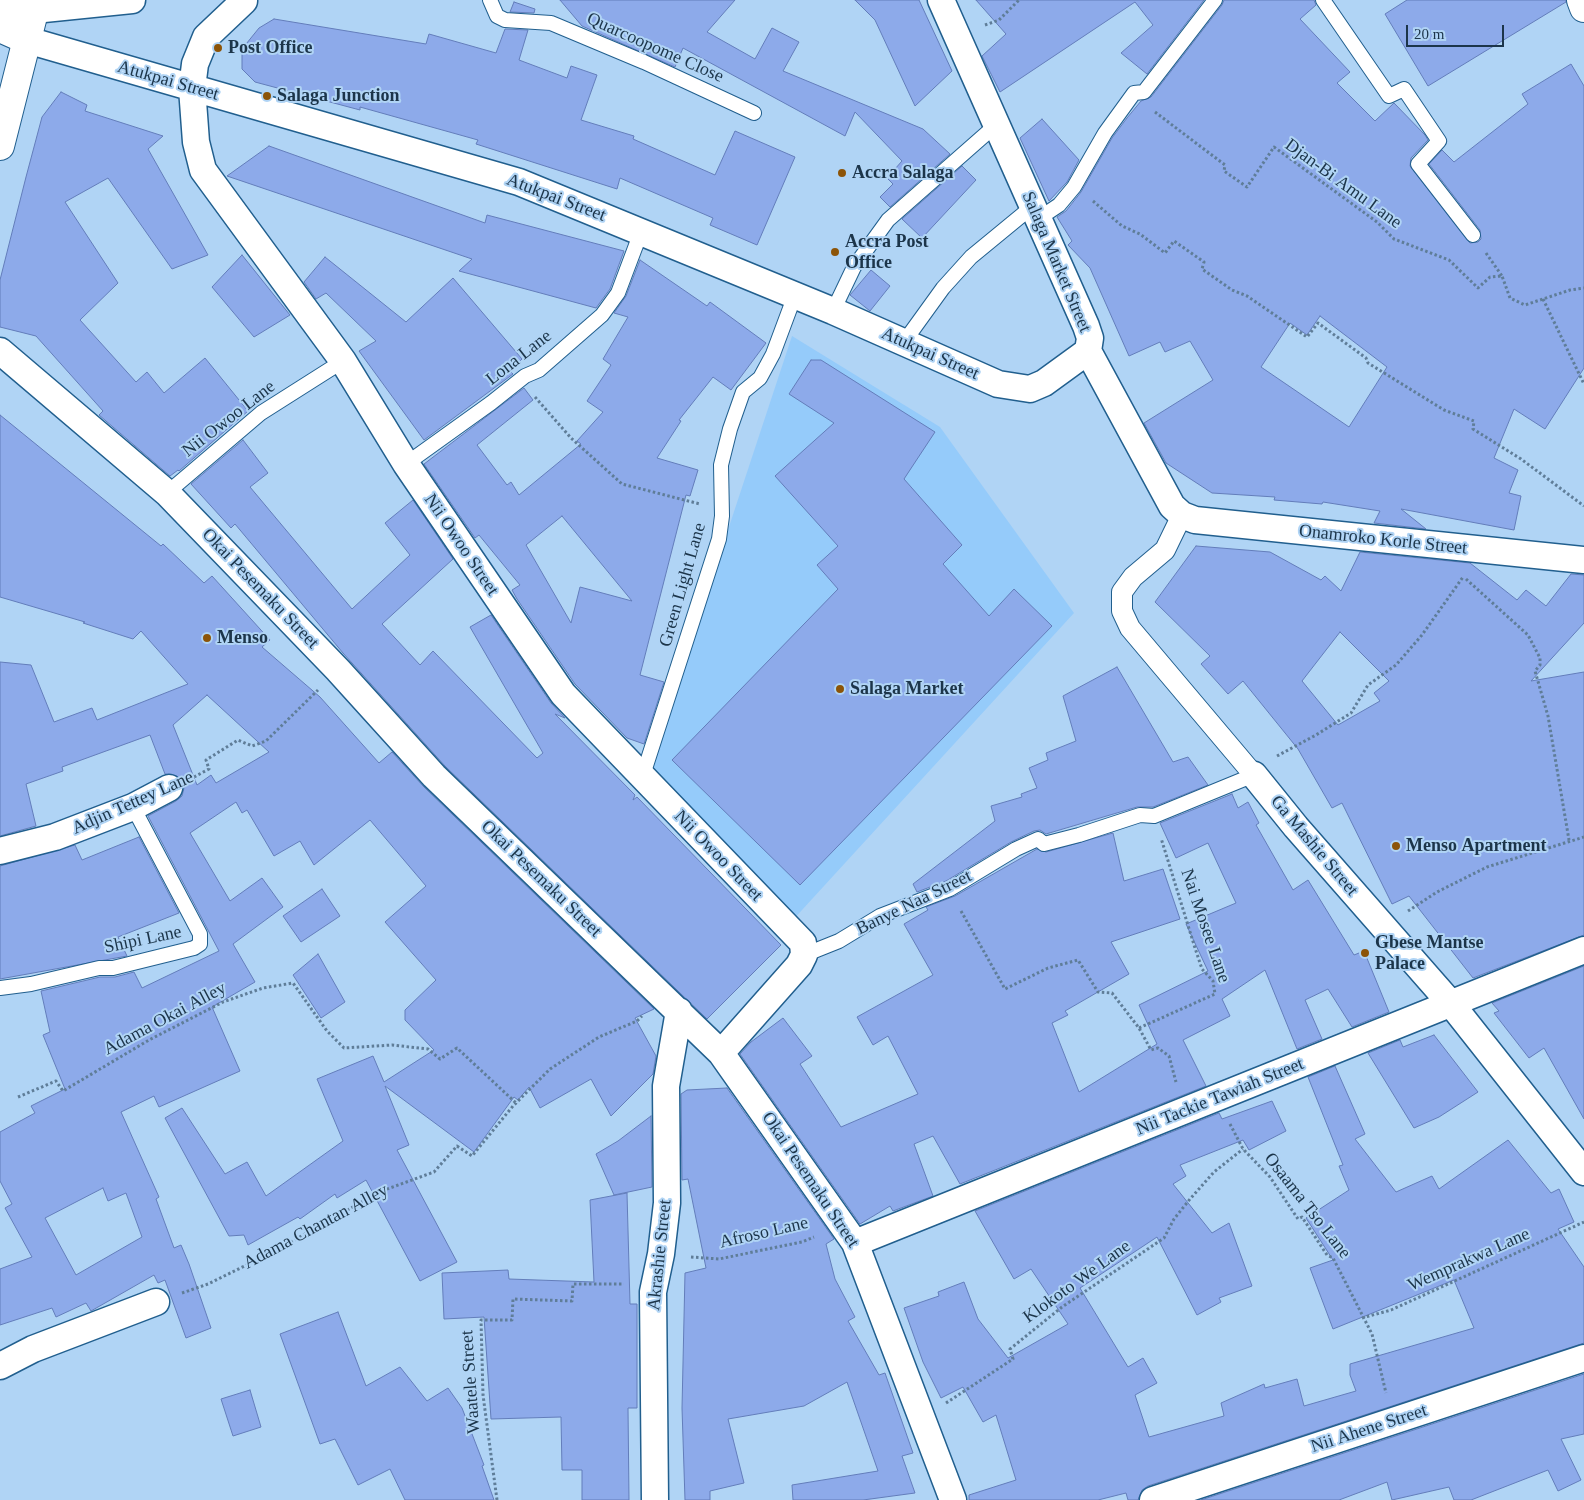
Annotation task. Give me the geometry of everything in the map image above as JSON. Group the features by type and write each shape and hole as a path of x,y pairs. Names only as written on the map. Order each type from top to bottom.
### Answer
{"main road":[{"path":"1580,0 1584,8"},
{"path":"0,12 36,5 0,146"},
{"name":"Atukpai Street","path":"0,28 28,40"}],"street":[{"path":"36,5 132,0"},
{"name":"Nii Owoo Street","path":"244,0 206,37 195,64 192,88 196,142 204,170 343,361 406,464 563,694 803,943 804,955"},
{"name":"Salaga Market Street","path":"941,0 1086,326 1090,338 1088,351 1172,506 1182,515"},
{"name":"Atukpai Street","path":"28,40 519,182 833,311 998,384 1030,389 1044,383 1088,351"},
{"name":"Okai Pesemaku Street","path":"0,351 167,493 338,670 434,776 721,1053 849,1234 953,1500"},
{"name":"Onamroko Korle Street","path":"1182,515 1195,520 1584,560"},
{"name":"Ga Mashie Street","path":"1182,515 1165,550 1133,577 1122,592 1122,611 1130,628 1296,827 1452,1005 1584,1172"},
{"name":"Adjin Tettey Lane","path":"0,851 55,837 133,806 169,788"},
{"name":"Nii Tackie Tawiah Street","path":"849,1234 1184,1112 1584,950"},
{"path":"721,1053 800,965 804,955"},
{"name":"Akrashie Street","path":"655,1500 655,1284 661,1254 667,1203 666,1086 671,1004"},
{"path":"0,1366 33,1349 156,1302"},
{"name":"Nii Ahene Street","path":"1153,1500 1584,1358"}],"lane":[{"name":"Quarcoopome Close","path":"490,0 497,16 505,20 551,23 644,62 754,113"},
{"path":"904,342 943,288 971,257 1036,212 1059,204 1074,187 1105,133 1134,92 1144,92 1215,0"},
{"path":"1323,0 1390,96 1404,89 1439,141 1418,164 1473,235"},
{"path":"833,311 854,267 888,220 996,125"},
{"name":"Lona Lane","path":"406,464 491,404 524,376 539,370 602,315 618,293 641,232"},
{"name":"Green Light Lane","path":"642,778 719,539 722,516 721,465 743,392 760,378 773,354 795,296"},
{"name":"Nii Owoo Lane","path":"167,493 261,413 343,361"},
{"name":"Banye Naa Street","path":"804,955 839,941 880,916 958,884 1038,839 1044,844 1079,836 1140,815 1154,816 1254,775"},
{"name":"Shipi Lane","path":"0,988 31,984 99,968 113,968 194,948 200,944 200,934 133,806"}],"path":[{"path":"957,36 999,20 1019,0"},
{"name":"Djan-Bi Amu Lane","path":"1134,92 1184,136 1225,166 1224,172 1247,187 1274,147 1377,222 1394,238 1449,260 1478,288 1490,276 1502,276 1510,298 1525,305 1543,298 1584,288"},
{"path":"1074,187 1122,226 1140,234 1165,253 1174,241 1204,262 1202,269 1232,290 1247,296 1307,337 1318,323 1366,358 1368,363 1444,410 1474,421 1473,429 1521,459 1584,506"},
{"path":"1543,298 1584,384"},
{"path":"524,376 532,392 565,431 622,484 702,504 721,465"},
{"path":"1254,775 1283,752 1316,735 1351,713 1368,684 1396,665 1422,635 1463,576 1462,567 1466,548"},
{"path":"1463,576 1528,635 1540,658 1540,665 1535,671 1548,716 1569,840"},
{"name":"Adjin Tettey Lane","path":"169,788 183,784 209,769 206,760 238,740 252,746 266,741 338,670"},
{"name":"Nai Mosee Lane","path":"1139,1028 1215,994 1213,981 1202,969 1154,816"},
{"path":"1384,927 1437,892 1487,867 1569,840 1584,837"},
{"path":"958,884 968,906 961,911 1005,989 1048,968 1078,960 1098,992 1112,993 1139,1028 1151,1050 1158,1048 1170,1056 1184,1112"},
{"name":"Adama Okai Alley","path":"18,1097 56,1081 63,1091 149,1040 223,1002 263,988 293,982 327,1031 344,1048 392,1045 428,1049 440,1059 456,1048 516,1102"},
{"name":"Adama Chantan Alley","path":"156,1302 208,1284 277,1250 379,1192 434,1172 457,1146 472,1156 516,1102 550,1069 599,1037 671,1004"},
{"name":"Osaama Tso Lane","path":"1216,1099 1243,1149 1270,1177 1298,1219 1302,1217 1327,1256 1333,1258 1362,1318 1372,1334 1379,1369 1394,1421"},
{"name":"Klokoto We Lane","path":"925,1428 944,1404 1013,1359 1010,1349 1062,1307 1164,1238 1174,1219 1190,1199 1214,1172 1243,1149"},
{"name":"Wemprakwa Lane","path":"1362,1318 1391,1310 1584,1222"},
{"name":"Afroso Lane","path":"661,1254 719,1259 849,1234"},
{"name":"Waatele Street","path":"497,1500 482,1395 481,1320 512,1320 513,1299 572,1301 573,1284 655,1284"}],"shaded area":[{"name":"Salaga Market","path":"792,336 940,427 1074,613 791,922 650,766"}],"building":[{"path":"560,0 735,0 707,32 755,59 772,28 799,42 783,71 923,129 950,154 890,207 880,197 893,184 887,178 902,161 855,112 845,136 683,48 675,67 582,26"},
{"path":"855,0 919,0 952,71 915,106 875,20"},
{"path":"976,0 1204,0 1147,74 1121,53 1153,25 1135,2 1000,92 982,56 1006,34"},
{"path":"1224,0 1314,0 1316,5 1300,19 1350,72 1337,83 1375,121 1394,103 1425,135 1428,140 1411,158 1410,166 1470,243 1478,242 1481,239 1480,230 1429,164 1442,150 1454,162 1528,104 1522,94 1571,64 1584,86 1584,368 1545,429 1514,409 1494,458 1518,470 1509,493 1521,496 1514,530 1401,509 1426,529 1374,523 1380,511 1323,502 1322,504 1274,500 1275,497 1212,493 1166,463 1144,423 1213,380 1190,341 1165,352 1160,342 1129,356 1090,268 1068,245 1072,241 1057,217 1066,211 1081,192 1112,138 1127,118 1141,101 1151,97","holes":["1320,316 1387,367 1349,427 1261,367 1290,323 1307,335"]},
{"path":"1407,0 1566,0 1566,2 1428,86 1385,14"},
{"path":"514,2 535,9 534,13 510,12"},
{"path":"274,19 426,44 429,34 496,53 505,29 528,30 519,60 567,78 571,66 597,75 581,120 634,136 633,139 715,175 735,131 795,157 757,245 710,225 713,218 620,178 617,189 476,144 478,140 360,107 360,110 255,82 242,69 242,49 259,28"},
{"path":"61,92 87,105 85,111 163,136 148,149 208,255 172,269 108,178 65,202 118,283 80,320 136,382 147,372 164,393 205,358 248,411 179,471 170,476 99,415 103,411 36,336 0,327 0,280 26,177 42,117"},
{"path":"1042,119 1079,160 1067,182 1049,201 1020,138"},
{"path":"269,146 485,223 487,215 624,251 610,289 596,308 459,271 472,259 227,176"},
{"path":"962,166 976,180 922,238 902,219"},
{"path":"242,255 290,315 254,337 212,287"},
{"path":"325,257 406,322 453,278 522,359 510,371 513,374 424,440 359,351 376,341 326,293 316,299 304,282"},
{"path":"640,260 707,306 710,302 766,343 731,390 713,377 679,420 681,421 657,458 698,470 690,496 686,495 640,675 664,682 644,744 627,738 575,684 512,590 520,585 479,535 475,538 424,464 524,388 533,400 477,445 507,485 511,482 519,495 581,444 577,441 603,412 587,401 611,365 603,359 628,317 614,313 626,296","holes":["562,516 632,601 580,587 571,623 526,545"]},
{"path":"871,270 890,286 870,311 850,295"},
{"name":"Salaga Market","path":"811,360 821,360 935,432 904,479 962,545 943,564 989,616 1014,589 1052,626 800,885 672,760 838,589 817,565 838,546 775,476 834,423 789,394"},
{"path":"0,415 161,546 163,544 204,583 212,576 270,640 262,647 320,697 379,763 392,752 424,787 654,1009 635,1018 656,1056 653,1074 611,1116 591,1079 540,1108 529,1087 518,1100 514,1097 474,1152 385,1086 409,1145 397,1150 457,1262 420,1281 366,1180 337,1198 335,1194 300,1219 298,1217 248,1245 244,1235 229,1236 165,1118 182,1108 225,1174 247,1162 266,1196 343,1141 317,1079 373,1056 384,1082 434,1050 405,1020 405,1010 436,980 385,922 426,886 370,820 314,865 300,841 274,856 247,810 242,813 236,802 190,833 230,901 262,878 283,907 233,944 255,982 212,1007 240,1071 159,1107 154,1096 121,1112 159,1197 156,1199 174,1248 181,1245 189,1264 211,1328 186,1338 165,1280 158,1283 154,1275 91,1311 86,1303 56,1317 52,1308 0,1325 0,1269 32,1257 5,1208 12,1204 0,1181 0,1132 35,1113 31,1106 65,1089 43,1035 50,1032 41,991 100,977 115,977 134,972 142,988 219,951 148,816 176,801 182,796 184,788 182,781 177,776 165,774 150,735 62,767 63,771 26,784 36,826 0,836 0,662 31,665 54,722 92,708 97,720 188,684 141,631 133,639 83,623 85,622 0,597","holes":["207,695 269,752 216,783 211,775 197,785 173,725","103,1188 108,1201 126,1193 142,1237 76,1275 45,1218"]},
{"path":"243,440 268,473 250,487 352,609 410,555 385,523 413,500 453,559 382,624 420,665 433,651 537,758 543,753 470,627 491,615 551,703 565,718 555,714 635,795 633,800 637,797 781,945 707,1019 445,766 343,653 235,524 231,528 191,484"},
{"path":"1196,546 1270,552 1321,580 1325,576 1341,591 1360,552 1470,563 1517,600 1526,590 1546,606 1571,574 1584,575 1584,623 1531,681 1584,672 1584,935 1473,978 1409,896 1392,904 1342,803 1332,808 1298,749 1243,681 1228,694 1201,664 1210,656 1155,602","holes":["1340,632 1389,681 1374,693 1380,701 1338,725 1302,681"]},
{"path":"1117,667 1173,762 1188,757 1208,785 1153,807 1137,807 1046,834 1040,830 1034,831 1011,842 946,881 917,892 913,884 995,821 991,806 1022,797 1021,794 1037,788 1029,768 1048,760 1046,753 1076,741 1063,696"},
{"path":"1232,794 1238,808 1248,802 1259,823 1256,825 1293,890 1308,880 1354,955 1364,951 1389,1012 1352,1027 1328,989 1305,1000 1322,1039 1297,1049 1265,970 1222,999 1230,1016 1183,1040 1206,1086 960,1184 933,1136 914,1144 933,1196 893,1211 890,1206 860,1224 740,1054 751,1042 783,1018 812,1056 800,1064 841,1127 918,1094 888,1036 873,1045 857,1017 933,975 904,924 928,910 926,907 955,896 1037,849 1046,852 1113,833 1124,881 1163,869 1180,919 1111,942 1129,974 1065,1011 1068,1015 1052,1023 1079,1092 1157,1044 1139,1005 1208,971 1186,924 1236,903 1208,843 1176,858 1160,823"},
{"path":"139,837 179,913 118,937 127,956 0,979 0,866 75,845 82,860"},
{"path":"322,889 340,916 301,942 283,916"},
{"path":"318,954 345,1002 321,1018 293,975"},
{"path":"1584,966 1584,1119 1544,1048 1529,1058 1494,1013 1499,1011 1492,1003"},
{"path":"1434,1035 1478,1092 1439,1117 1414,1128 1368,1053 1400,1040 1403,1047"},
{"path":"1335,1066 1365,1134 1355,1139 1396,1192 1432,1176 1439,1189 1508,1140 1551,1193 1559,1189 1574,1222 1558,1229 1584,1267 1584,1343 1148,1486 1142,1490 1138,1500 1128,1500 1126,1493 1098,1500 969,1500 969,1495 1016,1480 996,1415 983,1422 963,1387 941,1398 923,1362 904,1308 939,1296 938,1292 964,1282 978,1319 1008,1358 1068,1324 1031,1269 1014,1279 975,1211 1219,1113 1222,1119 1272,1101 1286,1131 1249,1150 1243,1140 1180,1165 1186,1176 1173,1184 1212,1233 1229,1223 1252,1286 1219,1298 1221,1302 1197,1315 1157,1237 1080,1288 1128,1367 1143,1358 1157,1383 1135,1395 1149,1437 1224,1416 1221,1403 1264,1384 1265,1388 1297,1379 1304,1406 1356,1391 1350,1375 1350,1364 1474,1328 1454,1280 1333,1329 1310,1268 1333,1260 1306,1218 1349,1190 1339,1166 1343,1165 1308,1077"},
{"path":"727,1088 834,1239 826,1244 835,1279 855,1317 848,1321 879,1375 885,1373 913,1453 902,1456 915,1493 863,1500 793,1500 792,1485 878,1471 847,1382 804,1406 728,1419 744,1483 710,1491 710,1500 685,1500 682,1408 685,1273 706,1268 688,1179 682,1180 681,1094 687,1090"},
{"path":"651,1116 652,1187 614,1195 596,1154 618,1141"},
{"path":"627,1193 630,1304 637,1304 637,1408 628,1408 629,1500 582,1500 582,1470 562,1470 561,1417 491,1419 484,1317 444,1319 442,1273 508,1270 509,1279 594,1282 590,1200"},
{"path":"338,1312 366,1386 400,1367 427,1401 448,1388 462,1408 484,1465 482,1466 494,1500 405,1500 390,1469 358,1485 335,1439 320,1444 280,1334"},
{"path":"1584,1374 1584,1434 1561,1439 1581,1480 1558,1491 1548,1470 1471,1500 1454,1500 1449,1487 1392,1500 1387,1482 1339,1500 1201,1500"},
{"path":"250,1390 261,1427 233,1436 221,1399"}],"place":[{"name":"Post Office","path":"218,48"},
{"name":"Salaga Junction","path":"267,96"},
{"name":"Accra Salaga","path":"842,173"},
{"name":"Accra Post Office","path":"835,252"},
{"name":"Menso","path":"207,638"},
{"name":"Salaga Market","path":"840,689"},
{"name":"Menso Apartment","path":"1396,846"},
{"name":"Gbese Mantse Palace","path":"1365,953"}]}
